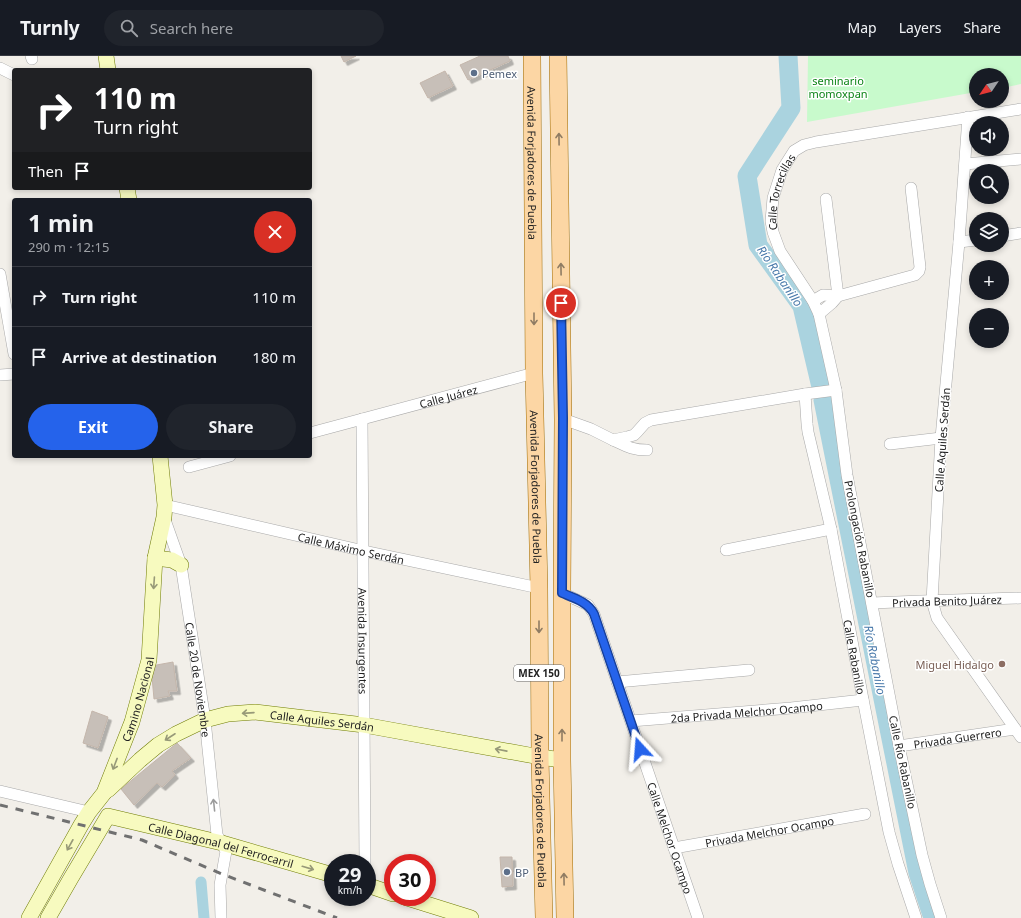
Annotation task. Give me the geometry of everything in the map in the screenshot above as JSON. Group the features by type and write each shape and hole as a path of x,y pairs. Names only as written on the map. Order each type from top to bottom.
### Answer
{"main road":[{"path":"106,56 108,68"},
{"name":"Avenida Forjadores de Puebla","path":"532,56 534,373 544,918"},
{"name":"Avenida Forjadores de Puebla","path":"558,56 563,418 562,760 565,918"},
{"name":"Camino Nacional","path":"29,918 72,840 89,812 104,793 132,722 148,660 155,558 165,511 160,458"},
{"path":"155,558 172,560 181,565"},
{"name":"Calle Aquiles Serdán","path":"104,793 158,745 176,734 205,720 228,714 255,712 364,724 540,758 562,760"},
{"name":"Calle Diagonal del Ferrocarril","path":"48,918 70,878 108,816 222,843 324,872"},
{"path":"433,906 471,918"}],"street":[{"path":"0,68 12,75"},
{"name":"Calle Torrecillas","path":"847,475 836,390 819,314 813,301 780,250 773,232 771,221 773,198 782,170 794,151 804,145 1021,109"},
{"name":"Calle Aquiles Serdán","path":"968,117 959,242 941,438 932,601 937,618 1018,733"},
{"path":"965,164 1021,159"},
{"path":"813,301 823,295 838,296 915,276 920,267 911,188"},
{"path":"819,314 838,296 826,199"},
{"path":"1009,235 1021,234"},
{"path":"959,242 969,241"},
{"path":"0,274 12,343"},
{"name":"Calle Juárez","path":"312,433 534,373"},
{"path":"0,375 12,374"},
{"path":"613,440 634,434 645,423 652,420 836,390"},
{"name":"Calle Rabanillo","path":"805,394 808,432 831,529 863,700 890,832 898,864 916,918"},
{"path":"563,418 591,429 631,448 647,450"},
{"name":"Avenida Insurgentes","path":"362,419 366,854"},
{"path":"890,444 941,438"},
{"path":"189,467 223,458"},
{"name":"Prolongación Rabanillo","path":"847,475 872,603"},
{"name":"Calle Máximo Serdán","path":"165,511 539,588"},
{"name":"Calle 20 de Noviembre","path":"165,511 181,565 205,720 217,835 226,851 220,885 222,918"},
{"path":"726,550 831,529"},
{"name":"Calle Melchor Ocampo","path":"562,593 588,605 594,614 698,918"},
{"name":"Privada Benito Juárez","path":"872,603 1021,598"},
{"name":"Calle Río Rabanillo","path":"872,603 922,855 941,918"},
{"path":"618,682 749,670"},
{"name":"2da Privada Melchor Ocampo","path":"631,721 784,709 863,700"},
{"name":"Privada Guerrero","path":"900,746 1018,733"},
{"path":"0,791 89,812"},
{"name":"Privada Melchor Ocampo","path":"674,848 865,814"}],"green space":[{"name":"seminario momoxpan","path":"808,56 1021,56 1021,84 1009,87 1009,68 969,68 969,93 807,122"}],"building":[{"path":"341,56 356,56 344,62"},
{"name":"Pemex","path":"480,56 508,56 510,61 468,80 460,65"},
{"name":"Pemex","path":"445,71 453,86 428,98 420,83"},
{"path":"173,662 177,691 168,691 170,696 154,699 151,666"},
{"path":"92,711 108,717 98,748 83,743"},
{"path":"177,743 191,758 172,771 175,775 162,787 157,783 134,805 121,789"},
{"name":"BP","path":"500,857 512,857 513,886 502,887"}],"waterway":[{"name":"Río Rabanillo","path":"788,56 791,108 747,176 758,245 802,306 821,387"},
{"name":"Río Rabanillo","path":"823,400 918,873 933,918"},
{"path":"201,882 204,918"}],"railway":[{"path":"0,805 142,840 222,874 337,918"}],"place":[{"name":"Pemex","path":"474,73"},
{"name":"Miguel Hidalgo","path":"1002,664"},
{"name":"BP","path":"507,872"}],"route":[{"path":"561,303 563,418 562,593 588,605 594,614 640,749"}]}
